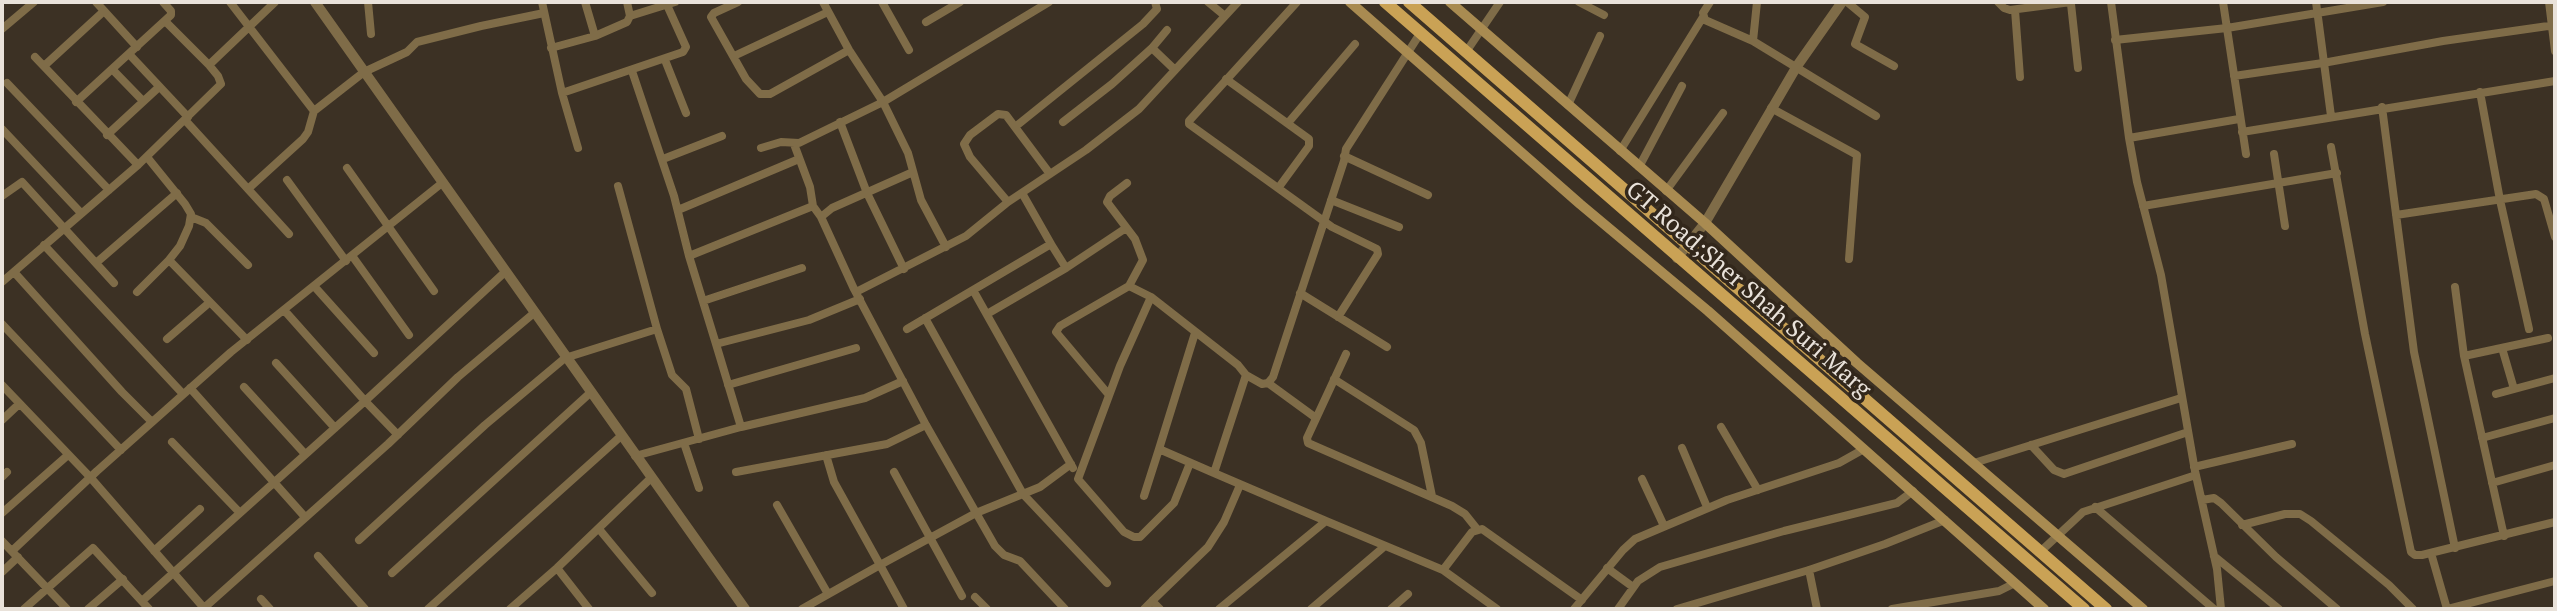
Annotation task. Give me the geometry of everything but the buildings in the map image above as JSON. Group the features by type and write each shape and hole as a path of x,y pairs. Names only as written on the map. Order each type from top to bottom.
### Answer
{"main road":[{"path":"1350,2 1913,491 2044,609"},
{"name":"GT Road;Sher Shah Suri Marg","path":"1385,2 2084,609"},
{"name":"GT Road;Sher Shah Suri Marg","path":"1409,2 2106,609"},
{"path":"1457,4 1620,151 1705,223 1857,363 2143,609"}],"street":[{"path":"2,28 34,2"},
{"path":"96,2 137,47"},
{"path":"76,102 165,21 172,12 163,2"},
{"path":"230,2 314,111"},
{"path":"209,65 275,2"},
{"path":"315,2 650,479 745,609"},
{"path":"368,2 371,34"},
{"path":"542,2 562,93 578,148"},
{"path":"585,2 595,36"},
{"path":"551,48 595,36 624,24 630,20 627,2"},
{"path":"738,2 711,17 751,87 764,95 849,50"},
{"path":"823,2 905,144 921,200 946,247"},
{"path":"882,2 909,50"},
{"path":"926,22 960,2"},
{"path":"761,148 781,142 794,144 883,102 1049,2"},
{"path":"1015,127 1143,24 1157,9 1155,2"},
{"path":"1208,2 1225,16"},
{"path":"716,344 809,320 965,236 1008,202 1086,150 1139,109 1238,2"},
{"path":"1297,2 1226,79 1189,124 1332,227 1374,247 1378,252 1338,317"},
{"path":"1466,52 1500,2"},
{"path":"1579,2 1604,15"},
{"path":"1620,151 1703,18 1710,2"},
{"path":"1753,41 1757,2"},
{"path":"1677,258 1705,223 1797,66 1844,2 1865,17 1855,44 1894,66"},
{"path":"1998,2 2004,8 2015,10 2071,3 2078,68"},
{"path":"2110,2 2129,138 2161,275 2181,398 2214,556 2221,609"},
{"path":"2223,2 2246,153"},
{"path":"2316,2 2331,116"},
{"path":"2115,40 2227,28 2383,2"},
{"path":"2549,2 2554,25 2555,51"},
{"path":"562,93 683,52 686,47 671,4 630,16"},
{"path":"2015,10 2020,77"},
{"path":"44,66 104,11"},
{"path":"734,56 828,12"},
{"path":"248,189 303,139 314,111 364,72 407,52 417,42 544,13"},
{"path":"1703,18 1753,41 1876,116"},
{"path":"2,282 147,157 221,84 209,65 165,21"},
{"path":"2234,76 2554,25"},
{"path":"1063,122 1112,84 1152,48 1167,30"},
{"path":"1268,383 1275,372 1350,140 1421,32"},
{"path":"1568,105 1600,36"},
{"path":"1288,123 1355,44"},
{"path":"1152,48 1175,70"},
{"path":"129,54 289,234"},
{"path":"35,57 138,165"},
{"path":"665,60 687,113"},
{"path":"112,69 143,102"},
{"path":"632,71 642,106 663,159 689,256 741,427"},
{"path":"1226,79 1308,138 1310,144 1279,187"},
{"path":"2242,132 2555,80"},
{"path":"7,83 109,190"},
{"path":"1639,167 1682,86"},
{"path":"107,135 159,87"},
{"path":"2480,92 2500,200 2529,329"},
{"path":"2382,107 2414,352 2455,548"},
{"path":"1771,108 1857,155 1849,259"},
{"path":"1008,202 970,157 964,144 971,135 1000,113 1006,115 1049,174"},
{"path":"1666,191 1723,113"},
{"path":"2129,138 2239,119"},
{"path":"840,122 867,192 904,269"},
{"path":"2,130 81,213"},
{"path":"663,159 722,136"},
{"path":"794,144 810,187 813,205 926,425 976,513 999,551 1020,561 1065,609"},
{"path":"2331,147 2365,334 2408,545 2415,555 2431,553 2555,522"},
{"path":"2274,153 2285,226"},
{"path":"1344,156 1427,195"},
{"path":"137,292 180,246 191,217 189,209 147,157"},
{"path":"678,210 799,159"},
{"path":"346,168 434,291"},
{"path":"821,217 832,208 914,172"},
{"path":"2143,206 2337,173"},
{"path":"287,180 409,335"},
{"path":"2,196 22,182 114,283"},
{"path":"2,572 15,554 90,477 183,394 442,183"},
{"path":"1109,395 1059,339 1056,331 1060,326 1129,286 1143,257 1107,202 1110,196 1127,183"},
{"path":"618,186 657,329 674,379 687,393 699,439"},
{"path":"96,263 177,193"},
{"path":"1022,193 1066,268"},
{"path":"2396,215 2536,194 2541,196 2555,237"},
{"path":"1331,200 1399,227"},
{"path":"689,256 813,205"},
{"path":"191,217 206,223 247,265"},
{"path":"987,314 1066,268 1126,228"},
{"path":"907,329 1051,244"},
{"path":"44,245 183,394"},
{"path":"169,260 247,340"},
{"path":"703,301 802,268"},
{"path":"14,272 152,422"},
{"path":"142,601 505,272"},
{"path":"314,286 374,353"},
{"path":"1129,286 1150,298 1238,365 1246,375 1262,384 1268,383 1316,418"},
{"path":"2455,287 2464,356 2504,536"},
{"path":"973,290 1078,476 1088,492 1124,532 1134,537 1146,533 1169,510 1190,463"},
{"path":"1300,293 1387,346"},
{"path":"1078,476 1150,298"},
{"path":"167,339 210,302"},
{"path":"284,310 398,435"},
{"path":"2,385 90,477 203,609 467,370 534,313"},
{"path":"925,318 1023,494 1107,583"},
{"path":"2,324 121,450"},
{"path":"359,540 477,432 565,358 657,329"},
{"path":"1144,496 1195,333"},
{"path":"2464,356 2548,338"},
{"path":"728,385 856,348"},
{"path":"2502,348 2514,389"},
{"path":"1346,354 1307,438 1311,446 1458,509 1477,529 1485,530 1582,600"},
{"path":"276,363 335,428"},
{"path":"1214,473 1246,375"},
{"path":"1334,379 1414,430 1421,443 1432,496"},
{"path":"2496,394 2555,379"},
{"path":"635,456 864,398 903,381"},
{"path":"244,387 305,454"},
{"path":"190,388 304,517"},
{"path":"392,573 590,393"},
{"path":"1974,463 2181,398"},
{"path":"2,420 19,404"},
{"path":"2482,438 2555,418"},
{"path":"736,472 887,444 926,425"},
{"path":"1721,427 1758,490"},
{"path":"2031,445 2054,470 2064,474 2188,432"},
{"path":"428,609 621,436"},
{"path":"172,442 240,513"},
{"path":"684,443 699,488"},
{"path":"2040,552 2073,519 2095,507 2195,471 2292,444"},
{"path":"1682,448 1707,507"},
{"path":"1574,609 1631,541 1707,507 1829,466 1864,449"},
{"path":"1159,450 1443,570 1494,608"},
{"path":"2,513 68,455"},
{"path":"826,455 834,482 904,609"},
{"path":"802,609 976,513 1040,487 1071,464"},
{"path":"2492,483 2555,465"},
{"path":"894,472 962,596"},
{"path":"510,609 650,479"},
{"path":"1642,479 1664,526"},
{"path":"1144,609 1208,547 1224,522 1240,485"},
{"path":"1618,609 1644,576 1660,567 1784,531 1897,503 1913,491"},
{"path":"2202,500 2216,499 2337,609"},
{"path":"777,505 828,594"},
{"path":"2095,507 2214,609"},
{"path":"154,551 200,509"},
{"path":"2242,525 2285,514 2300,514 2389,585 2413,609"},
{"path":"1677,609 1809,570 1945,520"},
{"path":"1219,609 1326,521"},
{"path":"1443,570 1477,529"},
{"path":"598,530 652,593"},
{"path":"2,541 67,609"},
{"path":"1311,609 1385,546"},
{"path":"24,609 93,548 149,609"},
{"path":"2431,553 2447,609 2555,581"},
{"path":"318,556 366,609"},
{"path":"2214,556 2279,609"},
{"path":"557,568 589,609"},
{"path":"1607,568 1633,587"},
{"path":"1809,570 1817,609"},
{"path":"88,609 123,579"},
{"path":"1892,609 1999,591 2015,583"},
{"path":"1391,609 1408,594"},
{"path":"975,597 987,609"},
{"path":"261,599 270,609"},
{"path":"1152,601 1160,609"}]}
